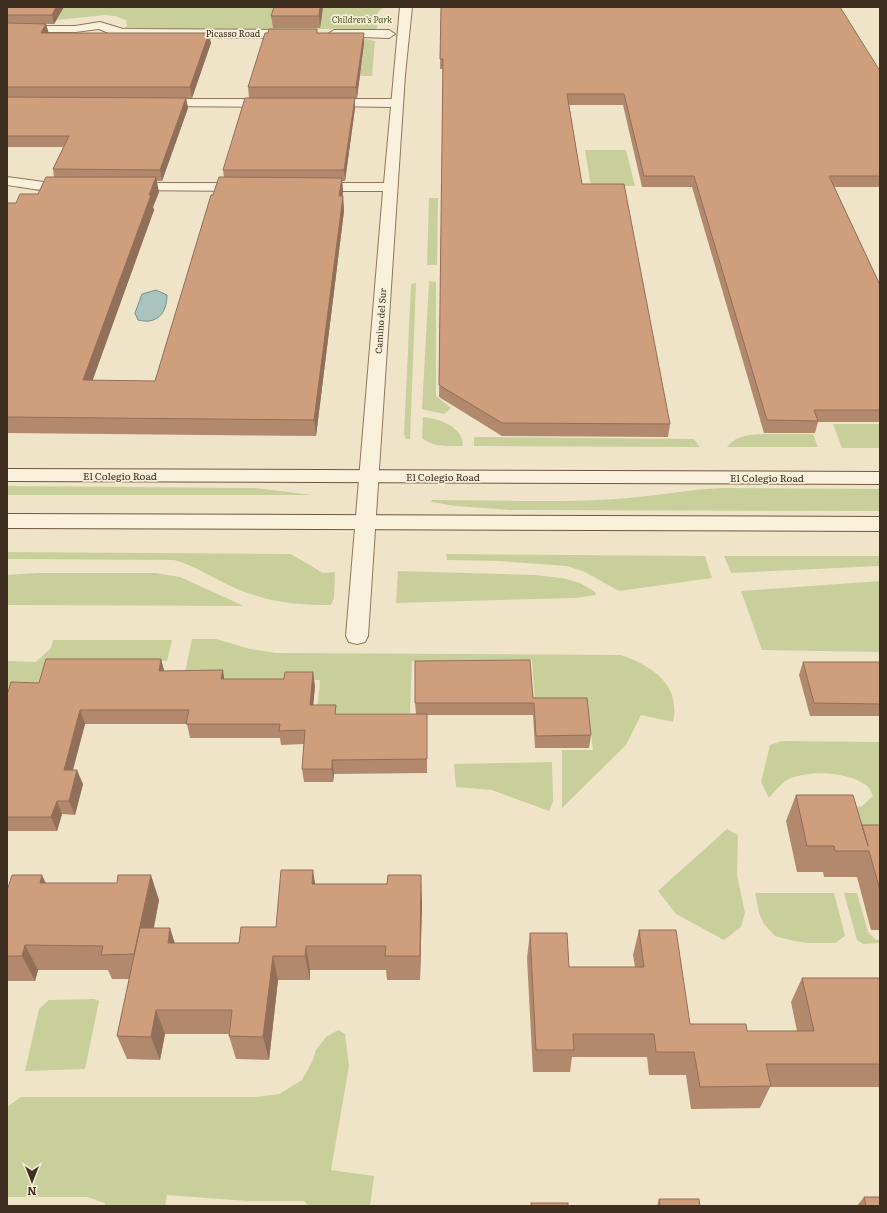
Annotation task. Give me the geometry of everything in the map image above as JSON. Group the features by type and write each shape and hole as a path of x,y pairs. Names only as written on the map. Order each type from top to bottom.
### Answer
{"street":[{"name":"Camino del Sur","path":"357,636 397,103 406,7"},
{"name":"Picasso Road","path":"7,28 75,29 100,26 123,34 308,34"},
{"path":"324,34 389,34"},
{"path":"144,103 285,103"},
{"path":"317,103 397,103"},
{"path":"7,181 44,186 84,186"},
{"path":"116,186 258,186"},
{"path":"297,186 391,186"},
{"name":"El Colegio Road","path":"7,476 880,478"},
{"path":"7,520 880,524"}],"green space":[{"name":"Children's Park","path":"64,7 384,7 378,12 377,30 359,31 349,29 122,29 127,26 126,20 115,16 105,15 57,20"},
{"path":"316,39 366,39 375,41 372,76 360,76 364,43"},
{"path":"585,150 626,150 635,186 591,186"},
{"path":"429,198 438,198 437,265 427,265"},
{"path":"429,281 436,282 436,396 451,408 444,414 422,409"},
{"path":"416,283 410,439 406,439 404,435 411,284"},
{"path":"423,417 443,422 455,429 462,439 463,446 436,445 422,438"},
{"path":"833,424 880,424 880,448 842,448"},
{"path":"813,434 818,447 727,447 739,438 748,435"},
{"path":"474,437 694,439 700,447 474,446"},
{"path":"7,486 255,488 313,495 7,495"},
{"path":"724,488 880,489 880,511 511,510 456,506 431,502 432,500 592,500 629,498"},
{"path":"7,552 291,554 323,573 335,572 334,598 331,605 270,600 235,588 190,566 174,560 7,559"},
{"path":"446,554 705,556 712,578 619,591 585,572 567,566 498,561 447,560"},
{"path":"724,556 880,556 880,566 731,573"},
{"path":"398,571 535,575 562,578 580,583 595,592 596,595 575,598 396,603"},
{"path":"37,573 156,573 180,577 244,606 7,605 7,575"},
{"path":"880,581 880,652 762,650 741,591"},
{"path":"192,639 216,639 250,649 276,653 621,655 644,665 654,671 662,679 673,697 673,722 641,715 626,745 562,808 562,750 593,750 587,704 535,703 532,660 412,661 410,713 317,713 320,680 183,682"},
{"path":"53,640 172,640 167,661 138,661 50,694 7,695 7,661 36,662 51,648"},
{"path":"782,741 880,742 880,846 839,809 862,806 873,796 867,786 849,777 819,773 800,775 785,782 769,798 761,782 770,745"},
{"path":"552,762 553,802 549,811 492,790 456,787 454,764"},
{"path":"727,829 738,835 737,875 745,913 741,927 724,940 676,914 658,891"},
{"path":"755,893 834,893 845,936 835,943 809,943 775,936 764,924 759,913"},
{"path":"844,893 857,893 868,932 876,940 880,940 880,943 863,944 857,940"},
{"path":"94,999 99,1001 85,1069 25,1071 39,1009 49,1000"},
{"path":"338,1030 345,1034 349,1066 331,1170 374,1176 370,1206 308,1206 304,1201 247,1201 167,1195 165,1206 105,1206 105,1203 87,1197 7,1197 7,1107 21,1097 256,1097 279,1094 302,1080 312,1062 316,1050 326,1037"}],"water":[{"path":"156,290 167,295 167,301 163,312 156,319 151,321 138,320 135,313 142,294"}],"building":[{"path":"7,7 56,7 52,15 7,15"},
{"path":"274,7 320,7 319,16 271,16"},
{"path":"441,7 840,7 880,71 880,176 829,176 880,285 880,410 814,410 818,421 767,420 694,176 644,176 624,94 567,94 582,184 624,184 670,424 502,423 439,385 443,59 440,59"},
{"path":"7,23 46,24 41,33 209,33 190,87 7,87"},
{"path":"269,29 317,29 317,33 364,33 356,87 248,87 265,33 268,33"},
{"path":"7,97 186,98 160,170 53,169 69,136 7,136"},
{"path":"245,98 355,98 344,170 223,170"},
{"path":"46,177 156,177 149,195 151,195 83,380 155,381 211,195 213,195 219,177 342,178 339,196 343,196 314,420 7,417 7,203 16,203 20,194 38,194"},
{"path":"46,659 161,659 159,671 223,670 221,679 284,679 285,672 313,672 310,705 336,705 335,714 427,714 427,759 332,760 332,769 302,769 305,730 279,731 280,724 186,724 189,710 80,710 64,770 77,770 69,801 57,801 51,817 7,817 7,692 11,682 39,683"},
{"path":"530,660 533,698 587,698 591,735 536,736 534,703 415,703 415,661"},
{"path":"803,662 880,662 880,704 814,703"},
{"path":"796,795 853,795 868,846 862,825 880,825 880,890 869,851 835,851 834,846 807,846"},
{"path":"281,870 313,870 312,884 387,884 388,875 421,875 420,956 385,956 386,946 306,946 305,956 273,956 263,1037 229,1036 232,1010 156,1010 151,1037 117,1036 140,928 170,928 168,943 239,943 241,927 276,927"},
{"path":"12,875 42,875 40,883 117,883 118,875 151,875 134,954 101,955 103,946 25,945 22,956 7,956 7,891"},
{"path":"639,930 676,930 690,1024 746,1024 747,1031 814,1031 802,978 880,978 880,1064 766,1064 771,1086 700,1087 694,1052 656,1052 654,1034 573,1034 574,1050 536,1050 530,933 567,933 569,967 644,967"},
{"path":"864,1197 880,1197 880,1206 866,1206"},
{"path":"659,1199 699,1199 700,1206 660,1206"},
{"path":"531,1203 568,1203 568,1206 531,1206"}]}
